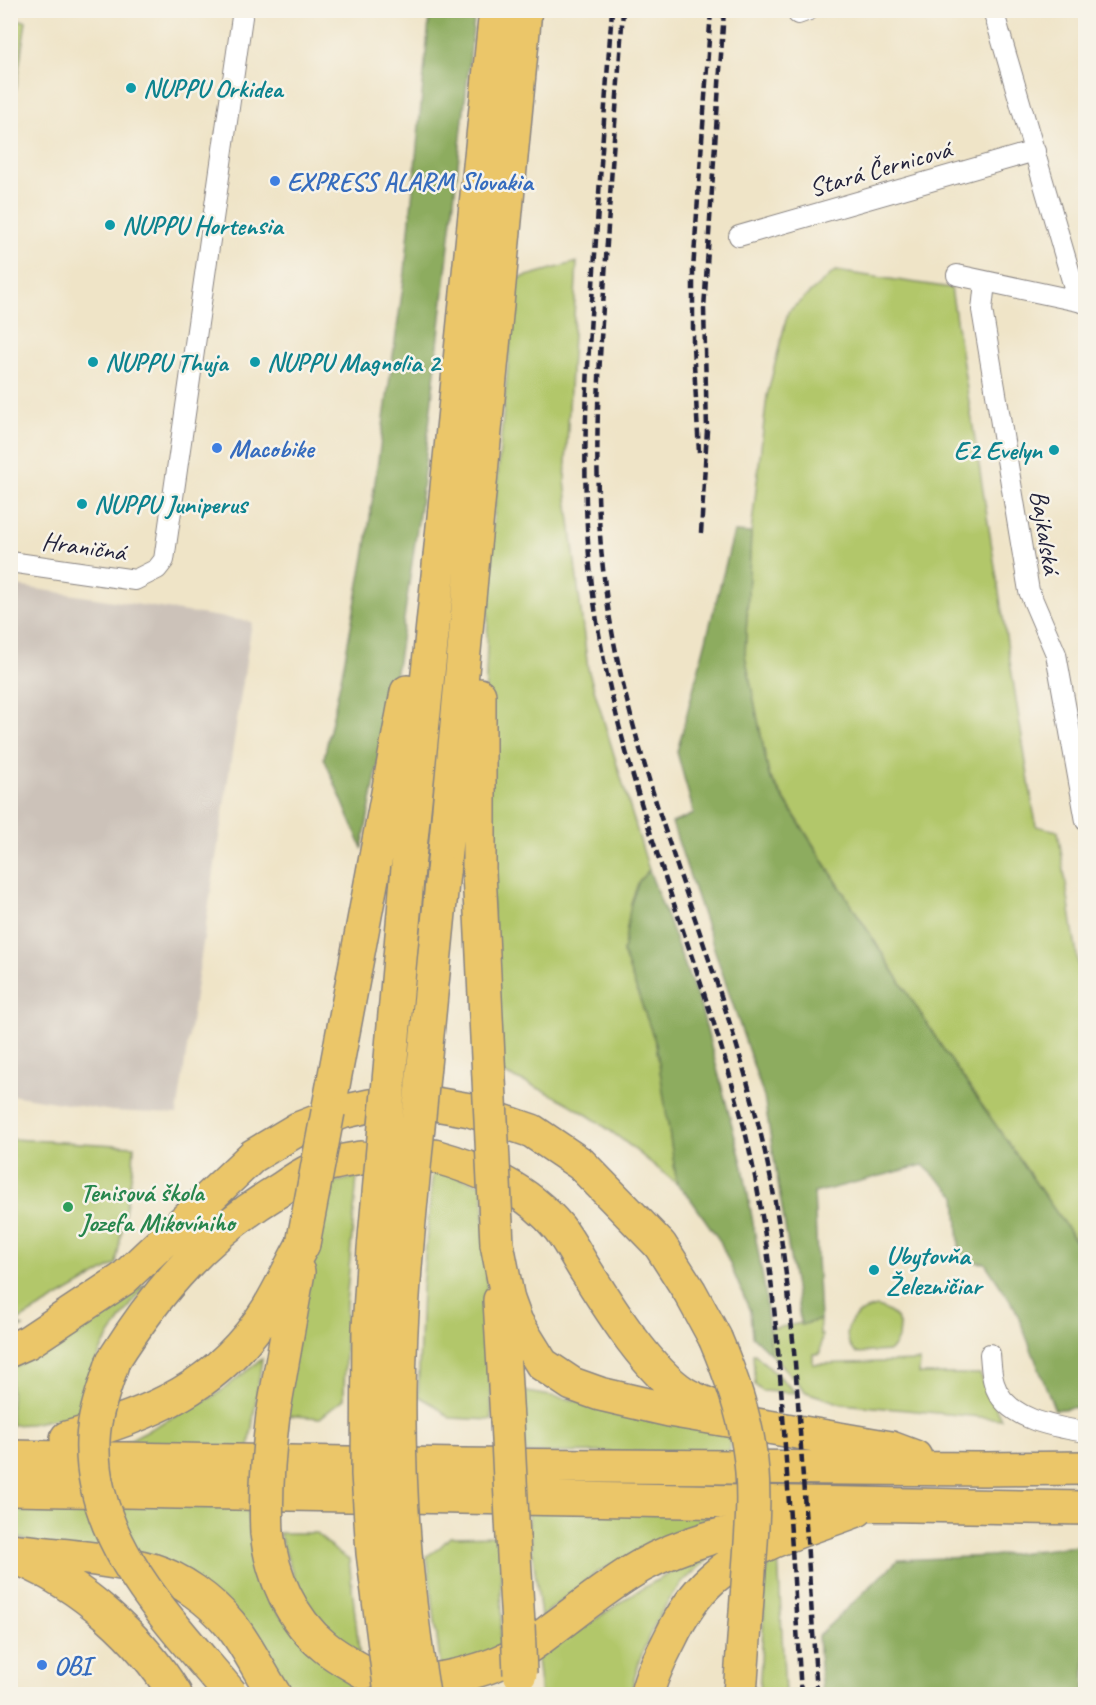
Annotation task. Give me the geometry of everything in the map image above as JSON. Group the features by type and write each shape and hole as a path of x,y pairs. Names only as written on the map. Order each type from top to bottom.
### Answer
{"highway":[{"path":"391,1695 382,1632 368,1474 369,1328 408,868 496,10"},
{"path":"525,10 406,1250 399,1391 400,1475 414,1641 431,1687 507,1659 537,1641 639,1567 673,1550 760,1525 871,1505"},
{"path":"364,1672 324,1647 306,1629 293,1610 280,1583 267,1533 265,1499 267,1457 303,1244 409,684 435,612"},
{"path":"468,614 479,663 479,872 518,1625 518,1688"},
{"path":"10,1350 28,1342 123,1279 253,1156 298,1129 342,1112 412,1100 470,1110 532,1131 581,1164 660,1245 690,1292 715,1338 735,1388 749,1449 753,1483 753,1521 740,1695"},
{"path":"434,1156 468,1166 508,1185 534,1203 559,1228 597,1289 650,1364 684,1394 750,1423"},
{"path":"231,1695 134,1573 114,1539 103,1510 95,1473 93,1440 98,1408 113,1361 141,1317 159,1294 206,1244 255,1204 313,1169 361,1158"},
{"path":"10,1456 135,1417 166,1403 191,1388 224,1364 247,1338 268,1309 303,1244"},
{"path":"497,1244 508,1300 516,1322 542,1364 573,1384 600,1394 669,1410 891,1448 943,1468"},
{"path":"10,1456 462,1465 1086,1468"},
{"path":"10,1489 1086,1508"},
{"path":"647,1695 658,1662 673,1633 691,1604 711,1580 734,1562 766,1545 871,1505"},
{"path":"10,1550 118,1563 152,1570 181,1582 205,1600 231,1625 274,1695"},
{"path":"10,1554 64,1582 116,1622 142,1650 175,1695"}],"street":[{"name":"Hraničná","path":"10,562 135,580 157,569 164,560 243,10"},
{"path":"957,275 1082,302 993,10"},
{"name":"Stará Černicová","path":"739,236 1035,151"},
{"name":"Bajkalská","path":"985,282 982,310 1029,591 1056,654 1086,820"},
{"path":"990,1354 994,1384 999,1395 1014,1410 1039,1422 1086,1432"}],"shaded area":[{"path":"10,585 252,622 177,1114 112,1111 11,1095"}],"green space":[{"path":"430,11 475,11 420,507 398,661 362,848 324,758 365,552 405,272"},
{"path":"11,19 26,21 16,89 11,86"},
{"path":"577,262 565,481 588,669 649,870 639,881 623,952 656,1044 677,1184 594,1119 552,1095 502,1073 483,763 490,555 516,279"},
{"path":"835,271 951,288 1036,826 1058,831 1085,1009 1085,1175 1076,1240 1085,1250 1085,1267 1074,1238 945,1052 769,775 745,655 751,533 767,396 788,312"},
{"path":"734,532 751,533 745,655 769,776 945,1052 1074,1238 1085,1267 1085,1406 1055,1410 1015,1308 985,1263 960,1261 956,1196 923,1165 814,1193 820,1320 801,1325 764,1097 672,823 694,814 677,752"},
{"path":"649,870 701,1008 743,1167 765,1290 771,1354 752,1336 750,1311 720,1241 690,1198 677,1184 656,1044 623,952 631,903 639,881"},
{"name":"Tenisová škola Jozefa Mikovíniho","path":"11,1139 134,1146 133,1167 116,1264 14,1323 23,1327 11,1332"},
{"path":"433,1169 483,1185 492,1420 450,1418 436,1406 418,1396 422,1288"},
{"path":"357,1177 346,1304 344,1399 320,1418 285,1415 294,1354 327,1184"},
{"path":"145,1284 104,1344 89,1377 80,1414 30,1424 11,1425 11,1369"},
{"path":"878,1307 892,1314 896,1319 900,1331 899,1337 890,1351 856,1353 847,1337 850,1323 861,1312"},
{"path":"820,1320 820,1335 822,1335 820,1354 813,1354 813,1364 920,1361 919,1374 980,1374 1001,1419 842,1404 806,1392 771,1354 769,1329"},
{"path":"753,1354 796,1393 762,1391 755,1385"},
{"path":"262,1359 249,1448 123,1443 216,1395"},
{"path":"522,1391 723,1426 730,1439 730,1451 525,1453"},
{"path":"11,1502 247,1505 253,1563 278,1613 364,1686 365,1694 288,1694 240,1616 11,1535"},
{"path":"527,1509 722,1509 723,1522 656,1542 596,1573 541,1617"},
{"path":"279,1533 316,1533 349,1560 360,1659 304,1607"},
{"path":"500,1536 502,1615 499,1652 441,1670 427,1556 450,1537"},
{"path":"1085,1545 1085,1694 822,1694 818,1636 898,1560 991,1556"},
{"path":"778,1554 785,1694 759,1694 767,1563"},
{"path":"710,1557 682,1583 656,1621 643,1650 631,1694 541,1694 537,1659 636,1592 672,1572"}],"railway":[{"path":"612,10 586,401 585,478 593,594 620,731 726,1064 754,1170 767,1248 776,1327 801,1694"},
{"path":"623,10 598,392 597,470 605,586 617,656 633,725 653,793 742,1062 760,1131 777,1213 793,1337 817,1694"},
{"path":"699,452 693,346 693,271 711,10"},
{"path":"701,533 707,430 704,309 724,10"}],"place":[{"name":"NUPPU Orkidea","path":"131,88"},
{"name":"EXPRESS ALARM Slovakia","path":"275,181"},
{"name":"NUPPU Hortensia","path":"110,225"},
{"name":"NUPPU Thuja","path":"93,362"},
{"name":"NUPPU Magnolia 2","path":"255,362"},
{"name":"Macobike","path":"217,448"},
{"name":"E2 Evelyn","path":"1054,450"},
{"name":"NUPPU Juniperus","path":"82,504"},
{"name":"Tenisová škola Jozefa Mikovíniho","path":"68,1207"},
{"name":"Ubytovňa Železničiar","path":"874,1270"},
{"name":"OBI","path":"42,1665"}]}
